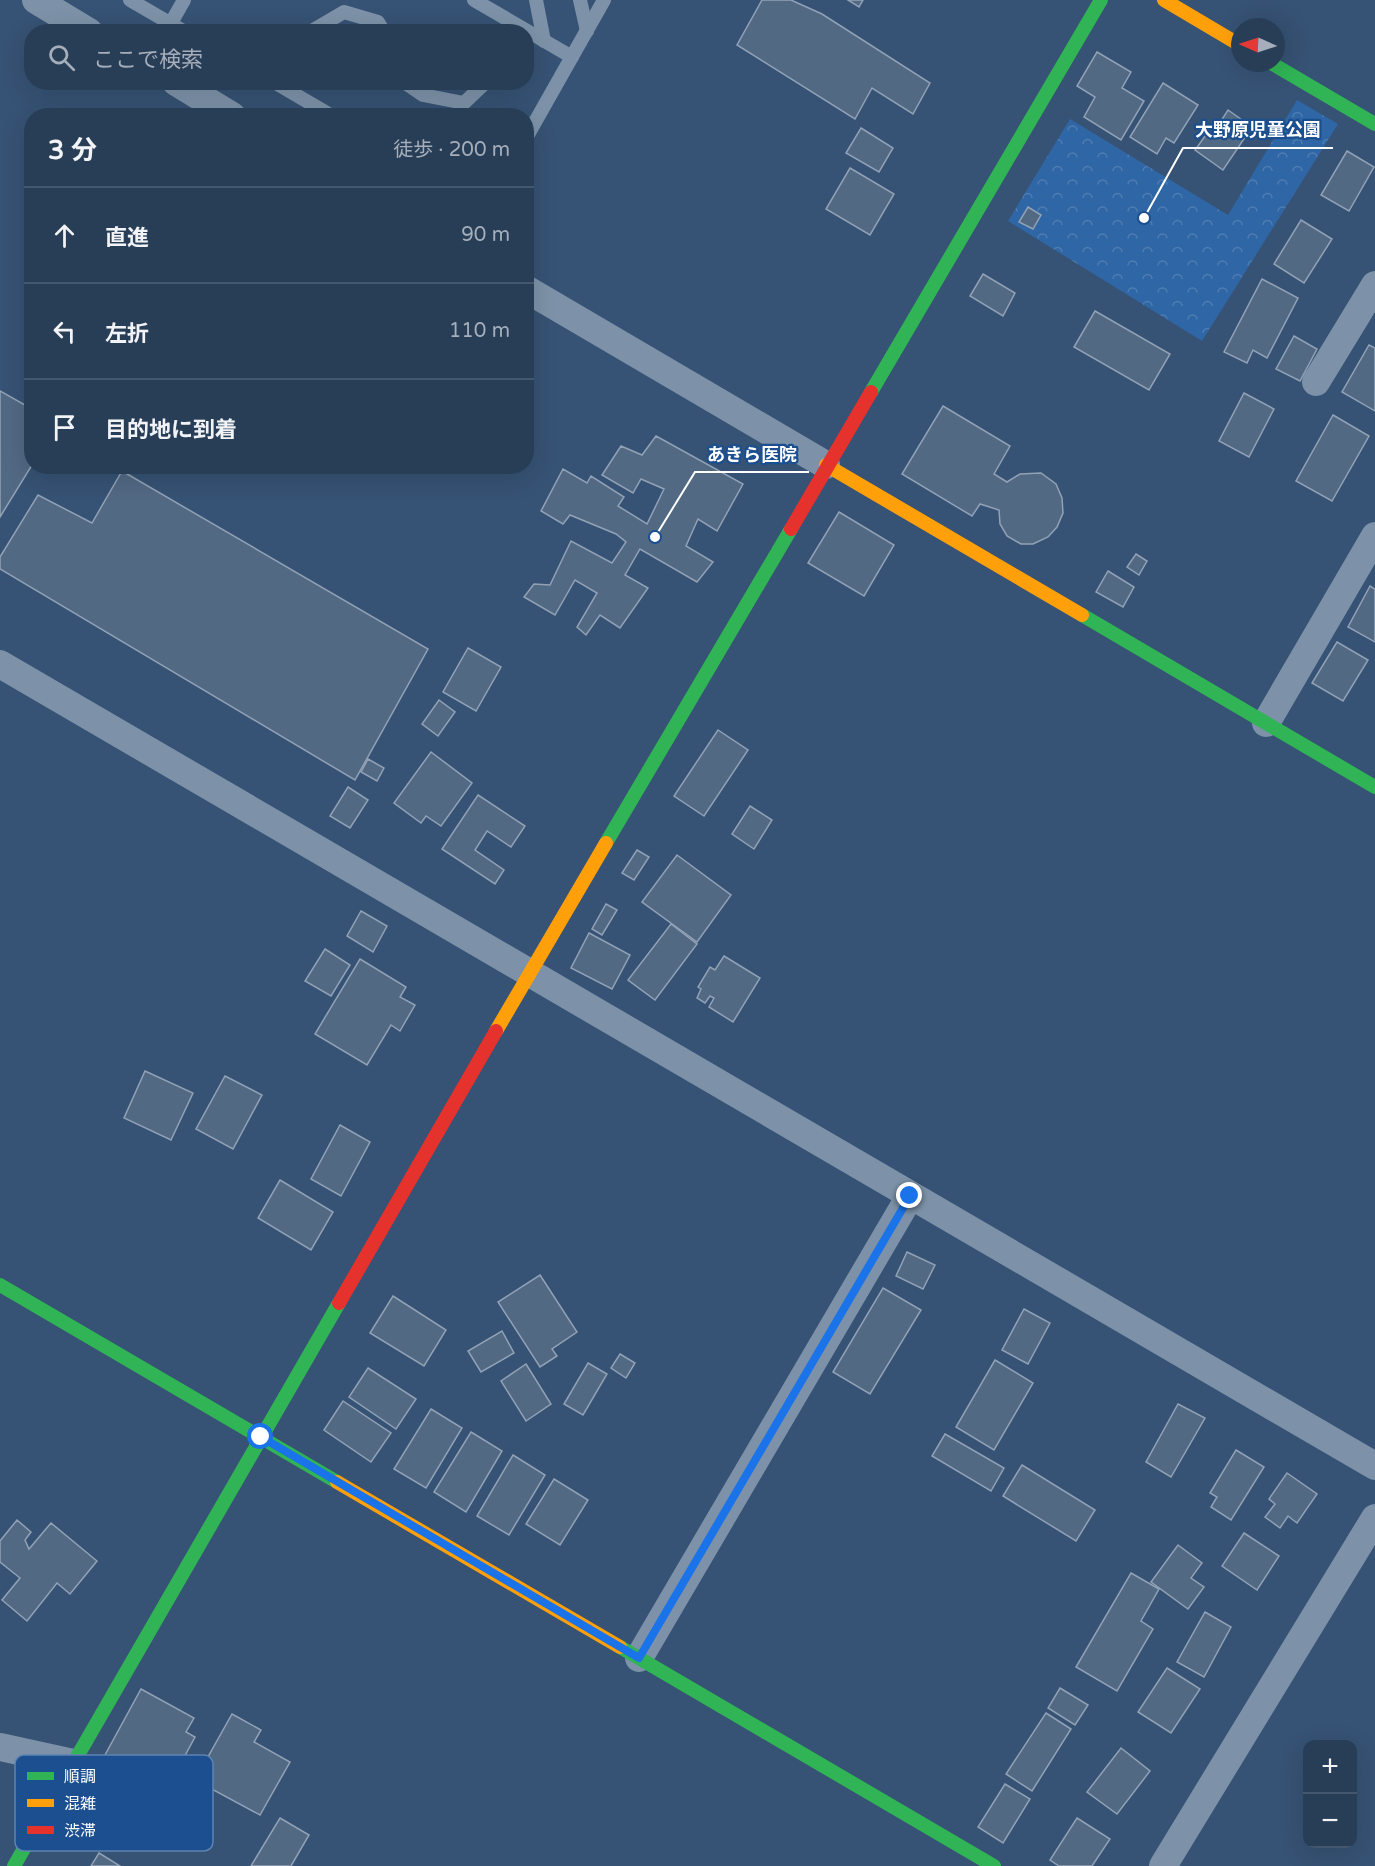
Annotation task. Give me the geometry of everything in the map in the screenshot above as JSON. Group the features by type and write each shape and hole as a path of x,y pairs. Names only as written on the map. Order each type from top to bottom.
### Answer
{"street":[{"path":"36,0 76,24"},
{"path":"78,1755 529,974 1101,0"},
{"path":"1164,0 1231,40"},
{"path":"1285,71 1375,124"},
{"path":"189,90 219,108"},
{"path":"1316,382 1375,285"},
{"path":"534,294 1375,787"},
{"path":"1266,723 1373,543"},
{"path":"0,664 1375,1466"},
{"path":"639,1658 910,1196"},
{"path":"0,1286 994,1866"},
{"path":"1163,1866 1375,1518"},
{"path":"0,1747 36,1755"},
{"path":"14,1866 23,1851"}],"lane":[{"path":"130,0 171,23 184,0"},
{"path":"474,0 512,24"},
{"path":"536,0 544,41"},
{"path":"580,0 587,31"},
{"path":"534,124 604,0"},
{"path":"324,24 344,12 379,24"},
{"path":"534,36 572,57"},
{"path":"288,90 318,108"},
{"path":"416,90 423,95 464,104 478,90"}],"green space":[{"path":"1297,100 1338,124 1202,341 1008,221 1070,119 1228,215"}],"building":[{"path":"762,0 791,0 822,14 930,83 913,114 872,88 855,119 737,45"},
{"path":"848,0 863,0 859,7"},
{"path":"1097,52 1131,72 1122,88 1144,101 1121,140 1084,117 1095,97 1077,86"},
{"path":"1163,83 1198,105 1174,143 1166,138 1157,154 1130,137"},
{"path":"1228,110 1252,127 1223,170 1195,150 1208,132 1212,135"},
{"path":"861,128 893,148 879,172 846,153"},
{"path":"1347,151 1374,167 1349,211 1321,195"},
{"path":"850,168 894,194 870,235 826,209"},
{"path":"1028,207 1041,215 1033,229 1019,222"},
{"path":"1301,220 1332,239 1304,283 1274,264"},
{"path":"983,274 1015,293 1003,316 970,296"},
{"path":"1262,279 1298,298 1267,358 1253,350 1247,363 1224,352"},
{"path":"1095,311 1170,354 1149,390 1074,347"},
{"path":"1294,336 1317,349 1300,381 1276,369"},
{"path":"1369,345 1375,348 1375,411 1342,392"},
{"path":"0,391 24,404 24,474 26,474 0,517"},
{"path":"1244,393 1274,409 1249,457 1219,441"},
{"path":"943,406 1010,446 994,474 1007,482 1020,474 1041,473 1056,484 1062,498 1063,513 1057,527 1048,537 1033,544 1021,544 1007,536 1000,524 999,510 980,504 972,516 902,474"},
{"path":"1333,415 1369,436 1332,501 1296,481"},
{"path":"656,436 743,484 717,531 698,519 686,546 713,562 697,582 640,549 625,575 648,588 620,628 600,615 586,635 577,627 597,593 575,580 555,615 524,597 534,584 550,585 571,541 612,563 626,542 616,534 570,515 563,524 541,511 563,469 587,483 591,476 624,497 618,506 647,524 664,489 641,479 633,493 602,475 621,446 642,455"},
{"path":"120,474 127,474 428,649 355,780 0,569 0,557 38,495 92,523"},
{"path":"839,512 894,545 864,596 808,563"},
{"path":"1136,554 1147,561 1139,575 1127,567"},
{"path":"1108,571 1134,587 1123,607 1096,592"},
{"path":"1370,586 1375,589 1375,642 1348,627"},
{"path":"1337,642 1368,660 1343,701 1312,683"},
{"path":"468,648 501,667 476,711 443,692"},
{"path":"439,700 455,712 438,736 422,724"},
{"path":"718,730 748,750 704,816 674,796"},
{"path":"431,752 472,783 441,826 426,816 421,823 394,803"},
{"path":"368,759 384,768 377,781 361,772"},
{"path":"348,787 368,800 350,828 330,816"},
{"path":"478,795 525,826 511,847 487,831 475,850 504,870 495,884 442,849"},
{"path":"750,806 772,820 754,849 732,834"},
{"path":"637,850 649,857 634,880 622,873"},
{"path":"677,855 731,895 697,942 642,902"},
{"path":"606,904 617,910 602,935 592,929"},
{"path":"361,911 387,926 373,952 347,936"},
{"path":"671,924 697,944 655,1000 628,980"},
{"path":"589,933 630,955 612,989 571,968"},
{"path":"325,949 350,965 331,996 305,981"},
{"path":"724,956 760,978 733,1022 709,1007 714,998 710,996 705,1003 697,998 701,989 698,987 710,967 715,970"},
{"path":"360,959 406,987 400,997 415,1005 400,1031 391,1025 367,1065 315,1034"},
{"path":"145,1071 193,1093 171,1140 124,1118"},
{"path":"225,1076 262,1095 233,1149 196,1129"},
{"path":"340,1125 370,1142 341,1196 311,1179"},
{"path":"280,1180 333,1212 311,1250 258,1218"},
{"path":"907,1252 935,1265 923,1289 896,1276"},
{"path":"540,1275 577,1332 552,1349 557,1356 540,1367 498,1302"},
{"path":"883,1288 921,1310 870,1394 833,1372"},
{"path":"393,1296 446,1330 424,1366 370,1333"},
{"path":"1024,1309 1050,1323 1028,1364 1002,1350"},
{"path":"502,1331 514,1353 481,1372 468,1351"},
{"path":"620,1354 635,1363 626,1378 611,1368"},
{"path":"995,1360 1033,1383 994,1450 956,1427"},
{"path":"588,1363 607,1374 583,1415 564,1404"},
{"path":"526,1364 551,1404 526,1421 501,1381"},
{"path":"368,1368 416,1399 396,1429 349,1397"},
{"path":"343,1401 391,1433 371,1462 324,1430"},
{"path":"1178,1404 1205,1418 1171,1477 1146,1462"},
{"path":"431,1409 462,1428 426,1488 394,1469"},
{"path":"471,1432 502,1451 466,1512 434,1492"},
{"path":"945,1434 1004,1468 991,1491 932,1456"},
{"path":"1236,1450 1264,1467 1231,1520 1211,1507 1217,1497 1210,1493"},
{"path":"513,1455 545,1475 509,1535 477,1516"},
{"path":"1022,1465 1095,1510 1076,1541 1003,1496"},
{"path":"1287,1473 1317,1494 1297,1523 1288,1516 1280,1528 1265,1517 1275,1504 1269,1499"},
{"path":"554,1479 588,1500 560,1545 526,1524"},
{"path":"17,1520 31,1532 25,1540 29,1549 51,1523 97,1561 70,1594 57,1583 27,1621 2,1600 20,1578 0,1562 0,1541"},
{"path":"1244,1533 1279,1556 1257,1590 1222,1566"},
{"path":"1178,1545 1202,1563 1191,1578 1204,1587 1188,1609 1151,1582"},
{"path":"1131,1573 1159,1589 1141,1621 1153,1629 1117,1691 1076,1667"},
{"path":"1205,1612 1231,1627 1204,1677 1177,1662"},
{"path":"1167,1668 1200,1689 1171,1733 1138,1712"},
{"path":"1060,1688 1088,1705 1075,1725 1048,1708"},
{"path":"141,1689 194,1718 186,1732 195,1737 185,1755 105,1755"},
{"path":"1046,1713 1071,1729 1032,1791 1006,1774"},
{"path":"232,1714 261,1730 254,1742 290,1762 260,1815 213,1790 213,1755 209,1755"},
{"path":"1121,1748 1150,1771 1117,1814 1087,1792"},
{"path":"1005,1784 1030,1799 1003,1843 978,1827"},
{"path":"280,1818 309,1835 291,1866 251,1866"},
{"path":"1077,1818 1110,1839 1092,1866 1059,1866 1050,1860"},
{"path":"99,1853 120,1866 91,1866"}],"traffic: fast":[{"path":"871,392 1101,0"},
{"path":"1285,71 1375,124"},
{"path":"606,843 791,529"},
{"path":"1082,615 1375,787"},
{"path":"0,1285 337,1482"},
{"path":"78,1755 339,1303"},
{"path":"620,1647 994,1866"},
{"path":"14,1866 23,1851"}],"traffic: slow":[{"path":"1164,0 1231,40"},
{"path":"826,465 1082,615"},
{"path":"496,1031 606,843"},
{"path":"337,1482 620,1647"}],"traffic: jam":[{"path":"791,529 871,392"},
{"path":"339,1303 496,1031"}],"place":[{"name":"大野原児童公園","path":"1144,218"},
{"name":"あきら医院","path":"655,537"}],"route":[{"path":"261,1437 639,1658 910,1196"}]}
